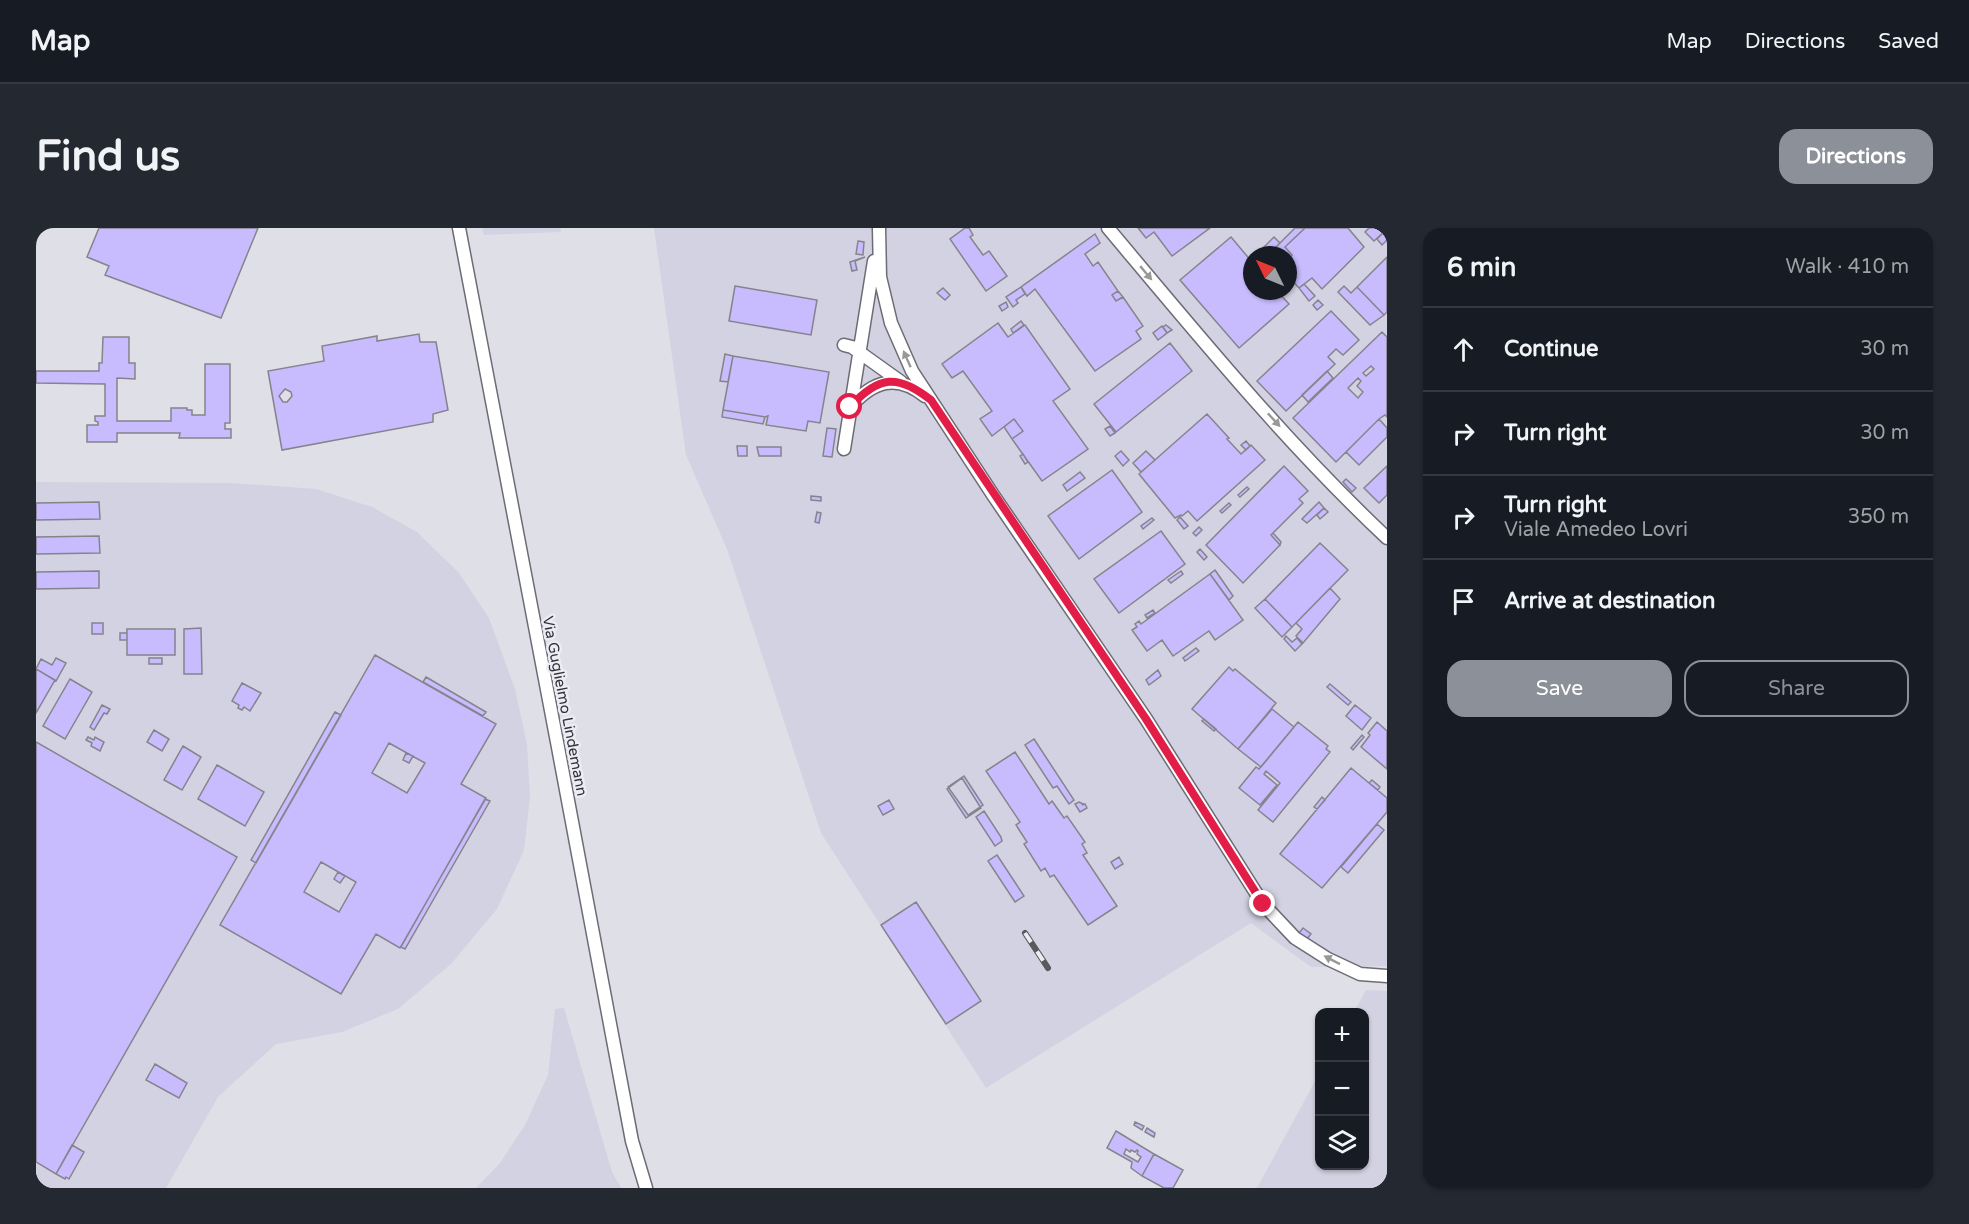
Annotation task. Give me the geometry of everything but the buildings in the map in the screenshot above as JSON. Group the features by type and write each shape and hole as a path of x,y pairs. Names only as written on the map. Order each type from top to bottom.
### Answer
{"street":[{"name":"Via Guglielmo Lindemann","path":"459,228 632,1141 646,1188"},
{"path":"1108,228 1252,397 1352,505 1387,538"},
{"path":"844,449 879,230"},
{"path":"879,230 880,276 891,323 912,371 1146,719 1263,904 1295,938 1328,959 1360,974 1387,976"},
{"path":"844,345 859,352 931,400"},
{"path":"850,407 868,390 891,382 902,382"}],"shaded area":[{"path":"482,228 560,228 561,232 484,235"},
{"path":"654,228 1387,228 1387,966 1311,967 1251,923 986,1088 821,833 727,549 686,455"},
{"path":"36,482 231,483 316,489 372,507 417,532 459,573 489,618 515,689 527,744 530,797 524,850 497,909 451,964 398,1009 342,1032 276,1044 218,1097 166,1188 36,1188"},
{"path":"1366,990 1387,991 1387,1188 1257,1188 1315,1081 1315,1170 1369,1170 1369,1008 1356,1008"},
{"path":"564,1008 612,1172 621,1188 476,1188 500,1163 525,1125 548,1075 555,1009"}],"railway":[{"path":"1025,933 1048,968"}],"route":[{"path":"850,407 868,390 891,382 902,382 914,387 931,400 1146,719 1263,904"}]}
